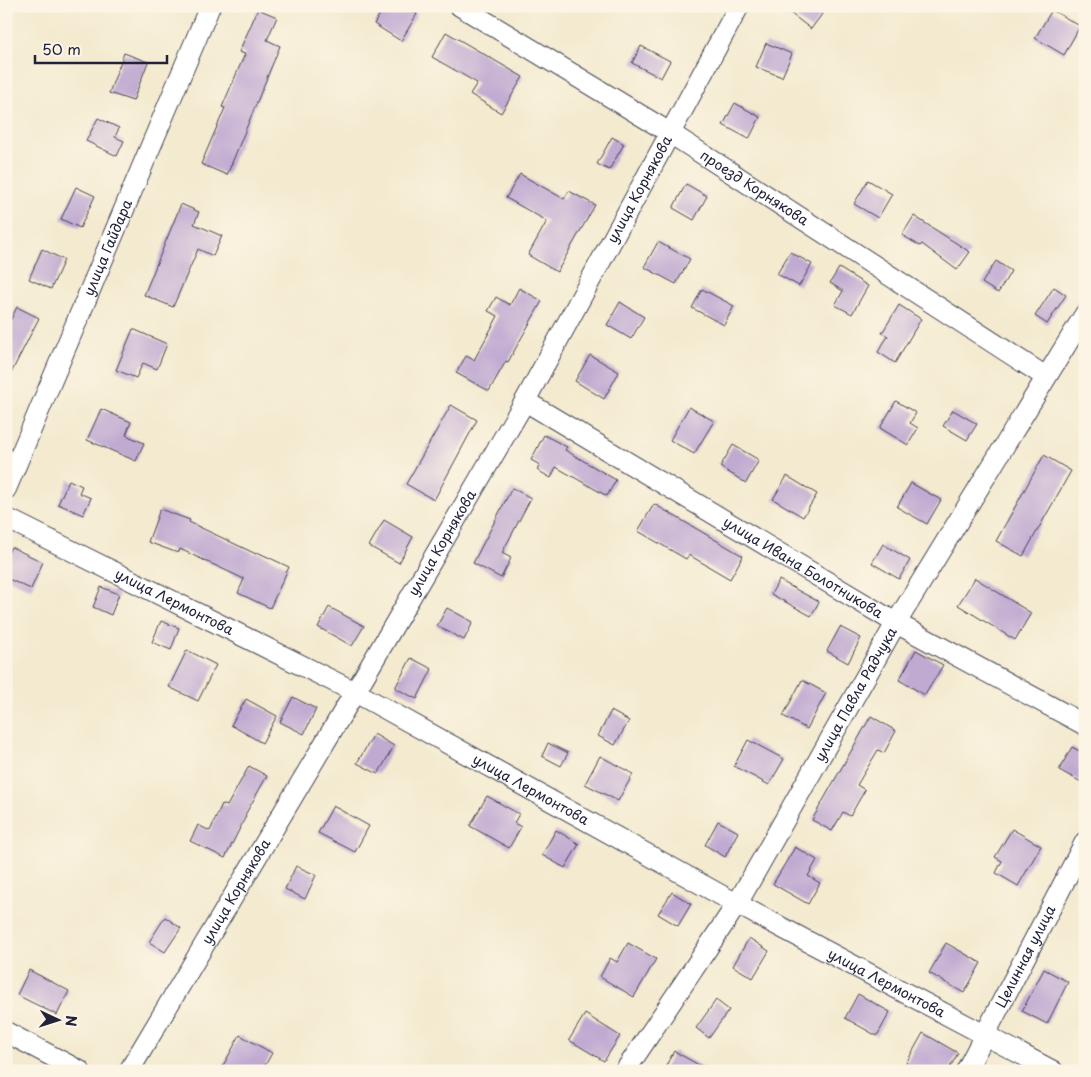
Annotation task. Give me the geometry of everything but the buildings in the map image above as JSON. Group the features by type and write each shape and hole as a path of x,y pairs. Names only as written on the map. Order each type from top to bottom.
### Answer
{"street":[{"name":"улица Гайдара","path":"6,489 210,6"},
{"name":"проезд Корнякова","path":"460,6 670,133 1046,377"},
{"name":"улица Корнякова","path":"129,1071 356,692 525,401 739,6"},
{"name":"улица Павла Радчука","path":"625,1071 737,904 896,623 1085,314"},
{"name":"улица Ивана Болотникова","path":"525,401 896,623 1085,725"},
{"name":"улица Лермонтова","path":"6,518 356,692 737,904 986,1034 1052,1071"},
{"name":"Целинная улица","path":"966,1071 1085,842"},
{"path":"6,1032 80,1071"}]}
